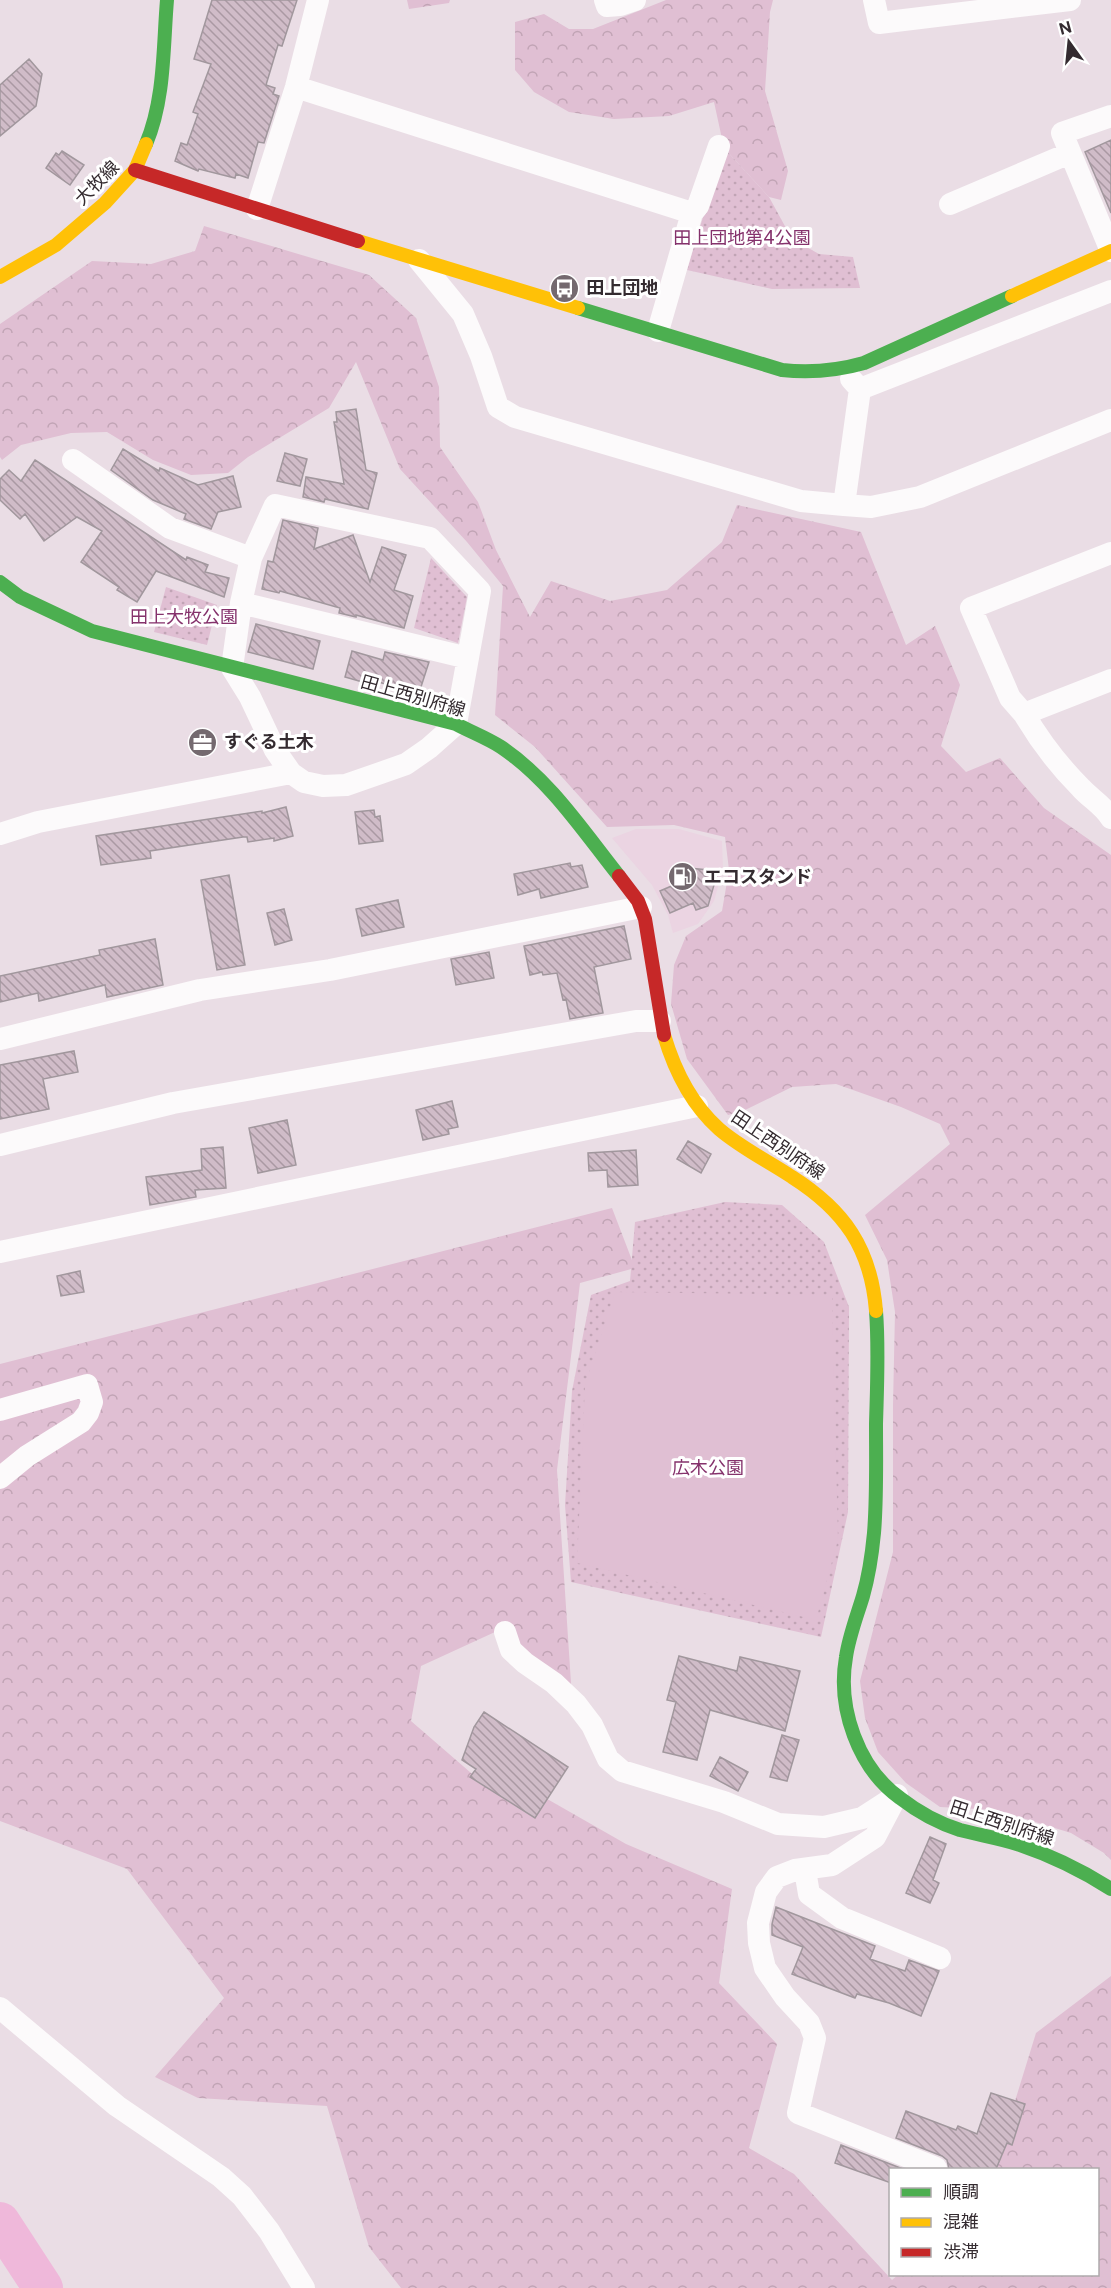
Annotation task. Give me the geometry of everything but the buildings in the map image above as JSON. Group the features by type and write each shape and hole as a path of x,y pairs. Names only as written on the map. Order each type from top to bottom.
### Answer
{"street":[{"path":"257,209 296,87 318,0"},
{"path":"605,0 607,6 635,0"},
{"path":"874,0 879,23 1070,0"},
{"path":"150,1 167,1"},
{"name":"大牧線","path":"0,278 56,245 105,203 135,170 155,118 167,1"},
{"path":"296,87 692,213"},
{"path":"135,170 419,260 782,370 817,374 843,370 895,349 1111,251 1062,133 1111,116"},
{"path":"658,331 692,213 698,206 719,146"},
{"path":"950,204 1070,153"},
{"path":"419,260 463,314 482,356 498,406 515,417 801,501 871,507 920,497 1111,420"},
{"path":"860,389 1111,291"},
{"path":"843,370 860,389 844,505"},
{"path":"73,460 170,528 251,558"},
{"path":"275,505 430,538 480,591 456,724 429,748 406,764 346,785 323,786 304,782 291,773 275,750 250,697 232,668 241,603 251,558 275,505"},
{"path":"1109,811 1082,789 1040,741 1024,714 1010,698 971,608 1111,553"},
{"name":"田上西別府線","path":"0,582 20,597 92,631 456,724 506,750 541,781 576,820 641,907 660,1021 675,1069 697,1106 727,1137 790,1174 828,1201 854,1232 868,1267 877,1316 875,1509 871,1560 845,1659 846,1704 859,1746 876,1776 897,1795 945,1825 1017,1844 1053,1858 1111,1889"},
{"path":"241,603 468,658"},
{"path":"1024,714 1111,680"},
{"path":"0,834 38,822 291,773"},
{"path":"0,1039 200,990 330,970 641,907"},
{"path":"0,1145 173,1104 636,1022 660,1021"},
{"path":"0,1252 697,1106"},
{"path":"0,1410 87,1385 92,1402 81,1422 27,1456 0,1478"},
{"path":"505,1632 511,1650 554,1683 576,1704 592,1725 608,1759 622,1771 724,1802 778,1824 824,1827 862,1818 897,1795"},
{"path":"897,1795 875,1837 832,1864 795,1870 777,1876 766,1892 758,1923 759,1943 765,1968 785,1997 809,2023 815,2038 798,2113 936,2168"},
{"path":"805,1869 809,1894 842,1918 940,1958"},
{"path":"0,2008 117,2106 221,2177 242,2196 269,2232 304,2288"}],"shaded area":[{"name":"エコスタンド","path":"636,829 679,829 722,841 723,869 714,901 698,924 673,933 668,915 652,885 612,838"}],"green space":[{"path":"407,0 450,0 449,3 409,9"},
{"path":"666,0 773,0 770,12 765,91 788,171 781,200 769,197 724,148 714,102 669,116 614,119 569,112 534,92 515,70 515,22 544,14 569,29 593,29"},
{"name":"田上団地第4公園","path":"724,148 769,197 792,239 819,254 853,257 860,288 772,289 687,270"},
{"path":"204,226 369,275 416,318 439,387 440,447 478,502 496,550 530,617 551,581 610,601 667,590 722,542 737,505 861,532 906,645 935,626 960,685 941,746 966,772 1000,758 1044,808 1111,855 1111,1860 1104,1853 1071,1833 997,1810 940,1807 906,1783 878,1752 865,1718 860,1681 893,1552 895,1312 887,1260 865,1215 950,1144 940,1124 901,1107 836,1084 792,1087 743,1111 728,1115 687,1059 671,1004 674,965 686,936 722,911 729,870 725,837 674,825 607,827 535,747 495,715 503,586 467,542 400,469 356,362 329,408 248,457 228,473 191,475 153,460 107,432 71,433 21,445 2,460 0,457 0,324 92,261 151,264 195,251"},
{"path":"431,558 467,597 458,643 414,628"},
{"name":"田上大牧公園","path":"166,587 217,605 207,645 154,632"},
{"name":"広木公園","path":"725,1202 782,1205 824,1242 849,1307 848,1512 821,1637 571,1582 565,1505 572,1391 591,1295 630,1281 635,1222"},
{"path":"612,1208 635,1268 580,1283 557,1470 572,1698 495,1632 421,1666 411,1721 493,1792 535,1792 626,1844 732,1889 719,1983 777,2044 749,2148 794,2174 892,2280 897,2276 1099,2276 1099,2168 994,2168 1036,2033 1111,1976 1111,2288 401,2288 369,2247 327,2106 198,2098 155,2077 224,1998 127,1869 0,1821 0,1364"},
{"name":"広木公園","path":"615,1292 832,1295 838,1540 816,1620 577,1563 585,1385"}],"waterway":[{"path":"0,2222 43,2288"}],"traffic: fast":[{"path":"146,144 160,91 167,0"},
{"path":"578,308 782,370 813,371 833,370 864,363 1012,296"},
{"path":"0,582 20,597 92,631 456,724 501,747 519,760 565,807 619,876"},
{"path":"876,1311 878,1368 874,1533 867,1580 849,1641 844,1676 848,1716 854,1735 862,1754 885,1785 921,1812 960,1830 1010,1842 1041,1853 1077,1869 1111,1889"}],"traffic: slow":[{"path":"0,277 56,245 105,203 135,170 146,144"},
{"path":"358,241 578,308"},
{"path":"1012,296 1111,251"},
{"path":"664,1035 673,1062 685,1086 709,1119 736,1142 810,1190 840,1217 852,1233 868,1268 876,1311"}],"traffic: jam":[{"path":"135,170 358,241"},
{"path":"619,876 638,901 645,919 664,1035"}],"place":[{"name":"田上団地","path":"565,288"},
{"name":"すぐる土木","path":"203,742"},
{"name":"エコスタンド","path":"683,877"}]}
